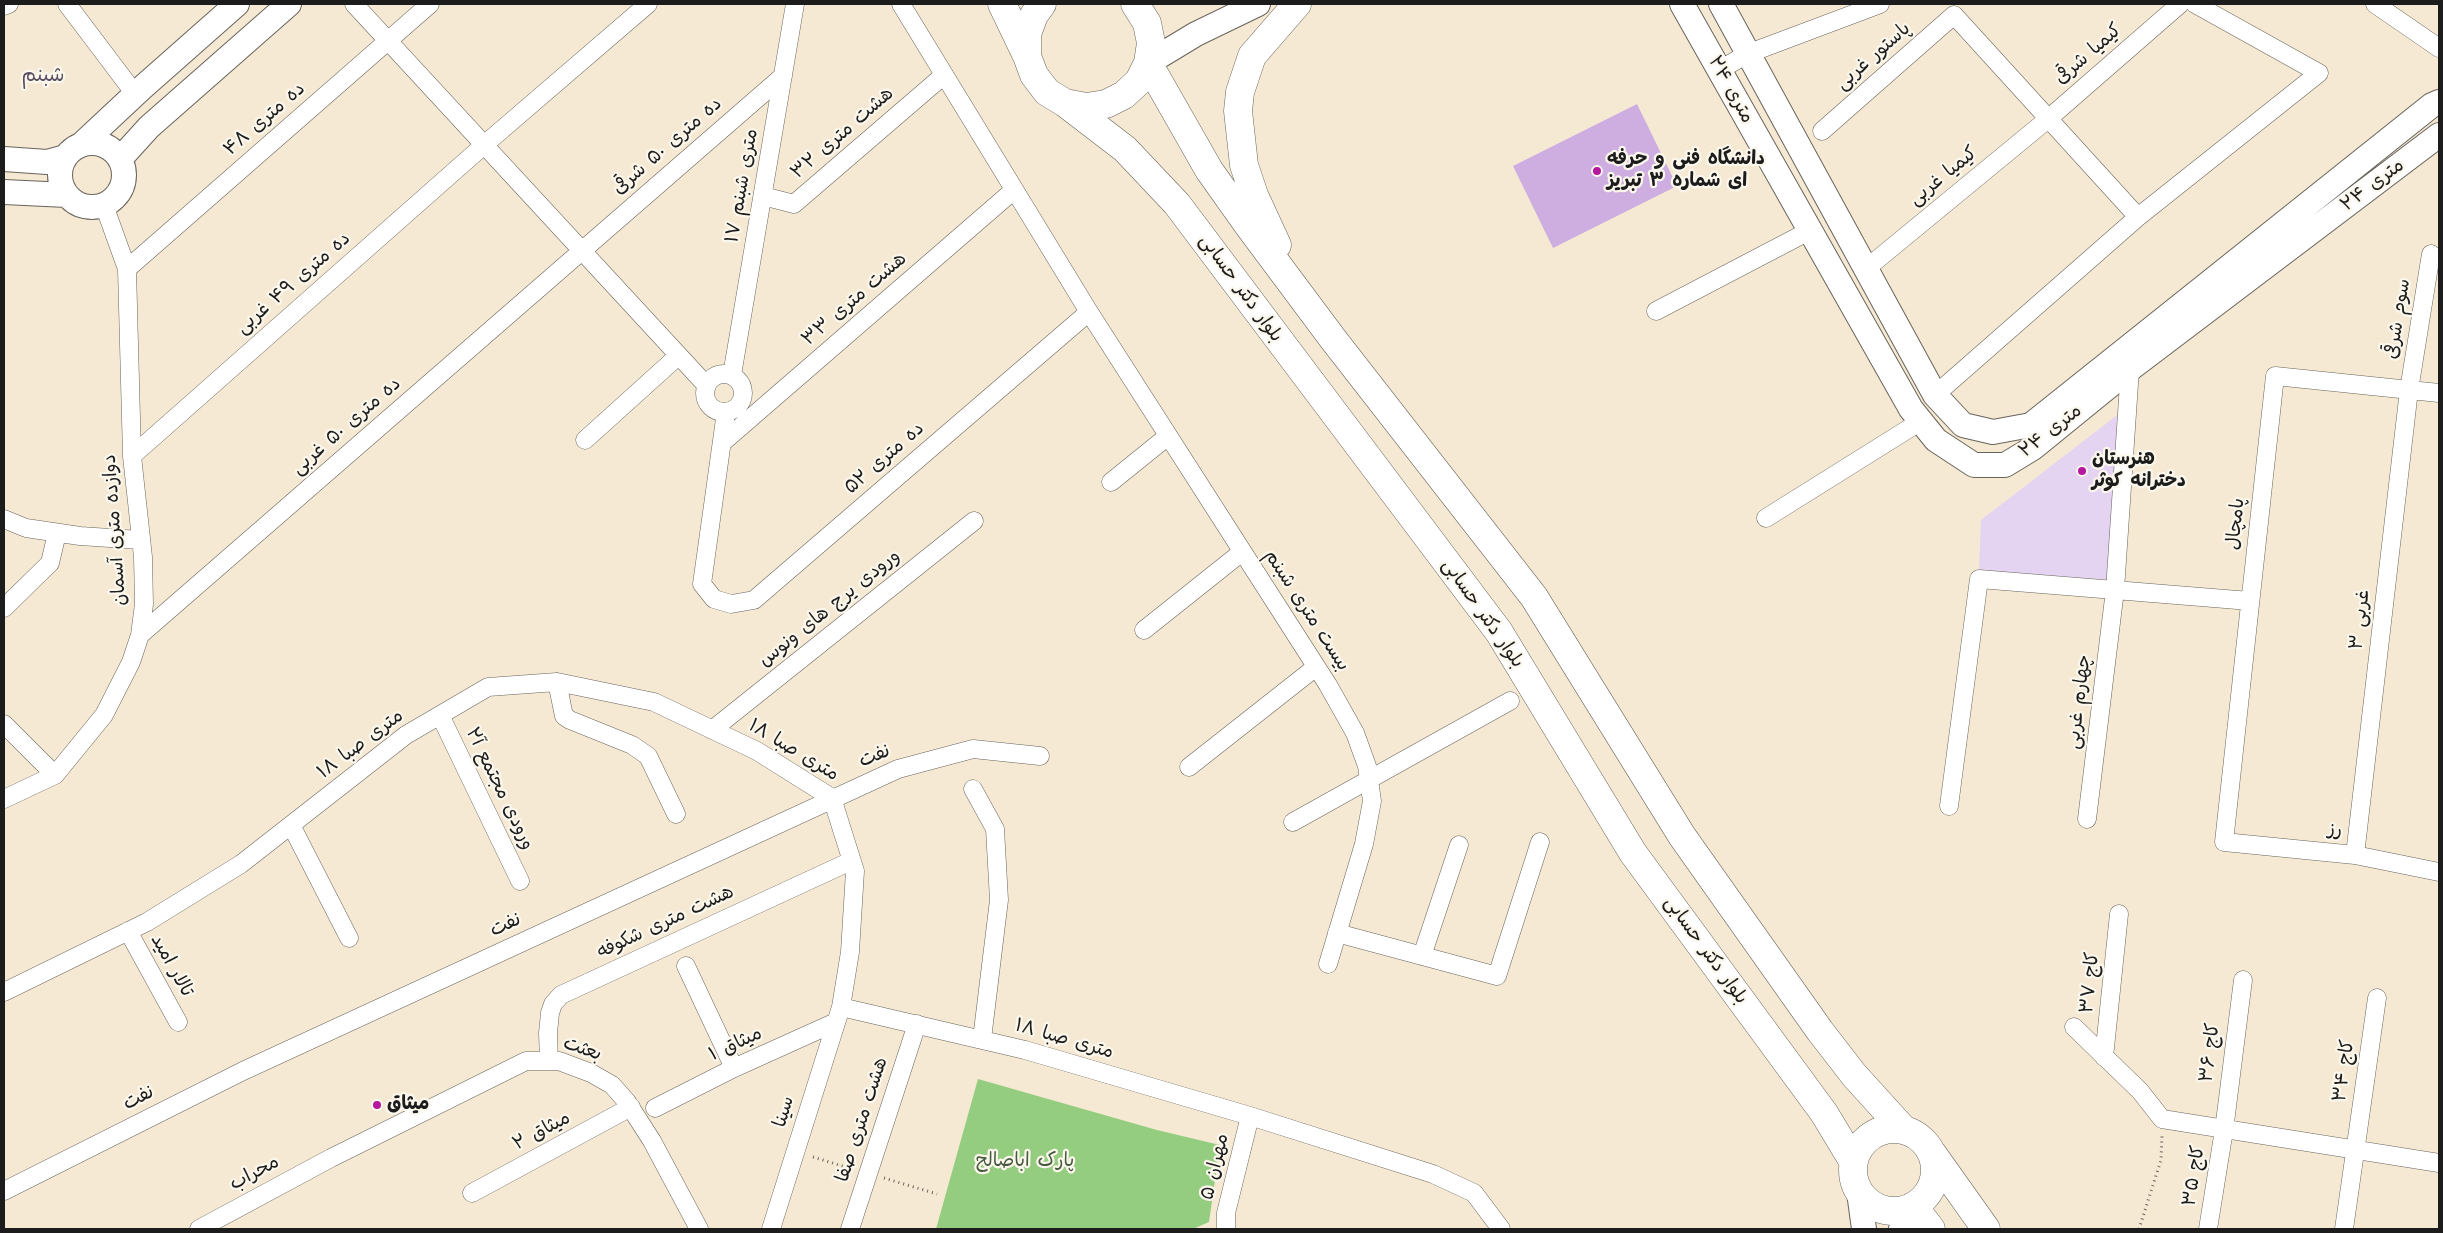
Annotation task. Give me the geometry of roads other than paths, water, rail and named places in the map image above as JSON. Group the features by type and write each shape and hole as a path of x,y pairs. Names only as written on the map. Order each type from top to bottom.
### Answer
{"main road":[{"path":"1002,4 1026,56"},
{"path":"1026,56 1027,34 1034,15 1042,4"},
{"path":"1065,102 1086,107 1106,104 1124,95 1139,81 1148,63 1151,43 1147,23 1135,4"},
{"path":"1297,4 1252,56 1240,92 1238,111 1244,165 1254,195 1297,290"},
{"name":"بلوار دکتر حسابی","path":"1026,56 1034,75 1047,92 1065,102 1125,149 1177,204 1499,632 1633,853 1824,1113 1854,1161"},
{"path":"1148,63 1209,170 1333,340 1534,597 1682,836 1820,1031 1854,1075 1903,1129"},
{"path":"1931,1229 1908,1214 1872,1205 1859,1192 1853,1177 1854,1161 1860,1147 1870,1135 1886,1129 1903,1129 1917,1135 1986,1229"},
{"path":"1908,1214 1924,1198 1933,1184 1935,1169 1932,1154"}],"street":[{"path":"4,6 9,4"},
{"path":"67,4 135,94"},
{"path":"67,195 60,177 61,167 74,150 238,4"},
{"path":"120,159 149,127 289,4"},
{"path":"354,4 707,386"},
{"name":"ده متری ۴۸","path":"127,269 430,4"},
{"name":"ده متری ۴۹ غربی","path":"132,456 484,144 648,4"},
{"name":"۱۷ متری شبنم","path":"732,375 794,4"},
{"name":"بیست متری شبنم","path":"901,4 1089,312 1316,666 1355,733 1368,766 1372,801 1364,844 1328,964"},
{"path":"1148,63 1196,34 1258,4"},
{"name":"۲۴ متری","path":"1682,4 1718,71 1911,409 1936,440 1974,465 2005,465 2033,448 2130,369 2212,294 2432,105 2439,102"},
{"name":"۲۴ متری","path":"1721,4 1935,395 1963,425 1993,432 2031,425 2212,294 2439,135"},
{"path":"1718,71 1747,54 1880,4"},
{"name":"کیمیا شرقی","path":"2048,119 2180,4"},
{"path":"1935,395 2138,217 2318,73 2194,4"},
{"path":"2375,4 2439,48"},
{"name":"پاستور غربی","path":"1822,131 1954,15 2048,119"},
{"name":"هشت متری ۳۲","path":"763,196 794,204 944,75"},
{"name":"ده متری ۵۰ شرقی","path":"582,251 783,76"},
{"path":"2048,119 2138,217"},
{"name":"کیمیا غربی","path":"1867,268 2048,119"},
{"path":"4,159 47,162 93,142 113,150 120,159 124,169 124,180 120,191 104,205 84,206 67,195 4,192"},
{"name":"هشت متری ۳۳","path":"723,442 1014,190"},
{"name":"دوازده متری آسمان","path":"4,799 55,775 104,716 131,662 140,635 144,604 143,557 132,456 127,269 104,205"},
{"path":"1656,311 1809,231"},
{"name":"ده متری ۵۰ غربی","path":"140,635 582,251"},
{"name":"سوم شرقى","path":"2409,390 2431,254"},
{"name":"ده متری ۵۲","path":"723,442 702,584 714,599 731,604 754,600 1089,312"},
{"path":"585,440 678,356"},
{"name":"چهارم غربی","path":"2087,819 2115,590 2130,369"},
{"path":"732,375 741,384 743,396 738,407 726,412 714,409 706,398 707,386 715,376 732,375"},
{"name":"پامچال","path":"2224,842 2275,376 2439,393"},
{"name":"۳ غربی","path":"2355,855 2409,390"},
{"path":"723,442 726,412"},
{"path":"1766,518 1921,421"},
{"path":"1111,482 1168,436"},
{"path":"4,519 26,528 57,533 140,540"},
{"name":"ورودی یرج های ونوس","path":"712,730 974,521"},
{"path":"4,608 50,563 57,533"},
{"path":"1144,630 1242,552"},
{"path":"1949,806 1979,579 2250,601"},
{"path":"1190,767 1316,666"},
{"path":"557,682 564,716 632,745 648,756 676,814"},
{"name":"متری صبا ۱۸","path":"4,992 147,922 241,864 406,735 488,687 557,682 654,702 758,751 832,798 855,871 850,952 838,1015 917,1024 1026,1050 1250,1116 1433,1174 1474,1193 1501,1229"},
{"path":"1293,822 1510,701"},
{"name":"ورودی مجتمع آ۲","path":"440,715 520,881"},
{"path":"4,724 55,775"},
{"name":"نفت","path":"4,1191 243,1071 898,769 973,749 1040,756"},
{"path":"974,789 994,829 999,900 982,1039"},
{"path":"292,825 350,938"},
{"path":"1337,934 1496,976 1540,842"},
{"name":"رز","path":"2224,842 2355,855 2439,872"},
{"path":"1422,956 1458,845"},
{"name":"هشت متری شکوفه","path":"550,1061 548,1033 550,1013 553,1004 561,995 851,861"},
{"name":"کاج ۳۷","path":"2104,1057 2120,914"},
{"name":"تالار امید","path":"128,931 178,1022"},
{"path":"686,966 734,1068"},
{"name":"کاج ۳۶","path":"2224,1130 2243,980"},
{"name":"کاج ۳۴","path":"2344,1229 2378,998"},
{"name":"میثاق ۱","path":"655,1108 838,1015"},
{"name":"سینا","path":"771,1229 838,1015"},
{"name":"هشت متری صفا","path":"850,1229 917,1024"},
{"path":"2074,1027 2140,1091 2162,1119 2439,1163"},
{"name":"بعثت","path":"331,1158 526,1062 559,1061 612,1085 631,1108 652,1140 694,1227"},
{"name":"میثاق ۲","path":"472,1194 631,1108"},
{"name":"مهران ۵","path":"1226,1229 1226,1213 1250,1116"},
{"name":"کاج ۳۵","path":"2208,1229 2224,1130"},
{"name":"محراب","path":"199,1229 331,1158"},
{"path":"1859,1192 1864,1229"}],"place":[{"name":"دانشگاه فنی و حرفه ای شماره ۳ تبریز","path":"1597,171"},
{"name":"هنرستان دخترانه کوثر","path":"2082,471"},
{"name":"میثاق","path":"377,1105"}],"district":[{"name":"شبنم","path":"43,77"}],"park label":[{"name":"پارک اباصالح","path":"1025,1162"}]}
